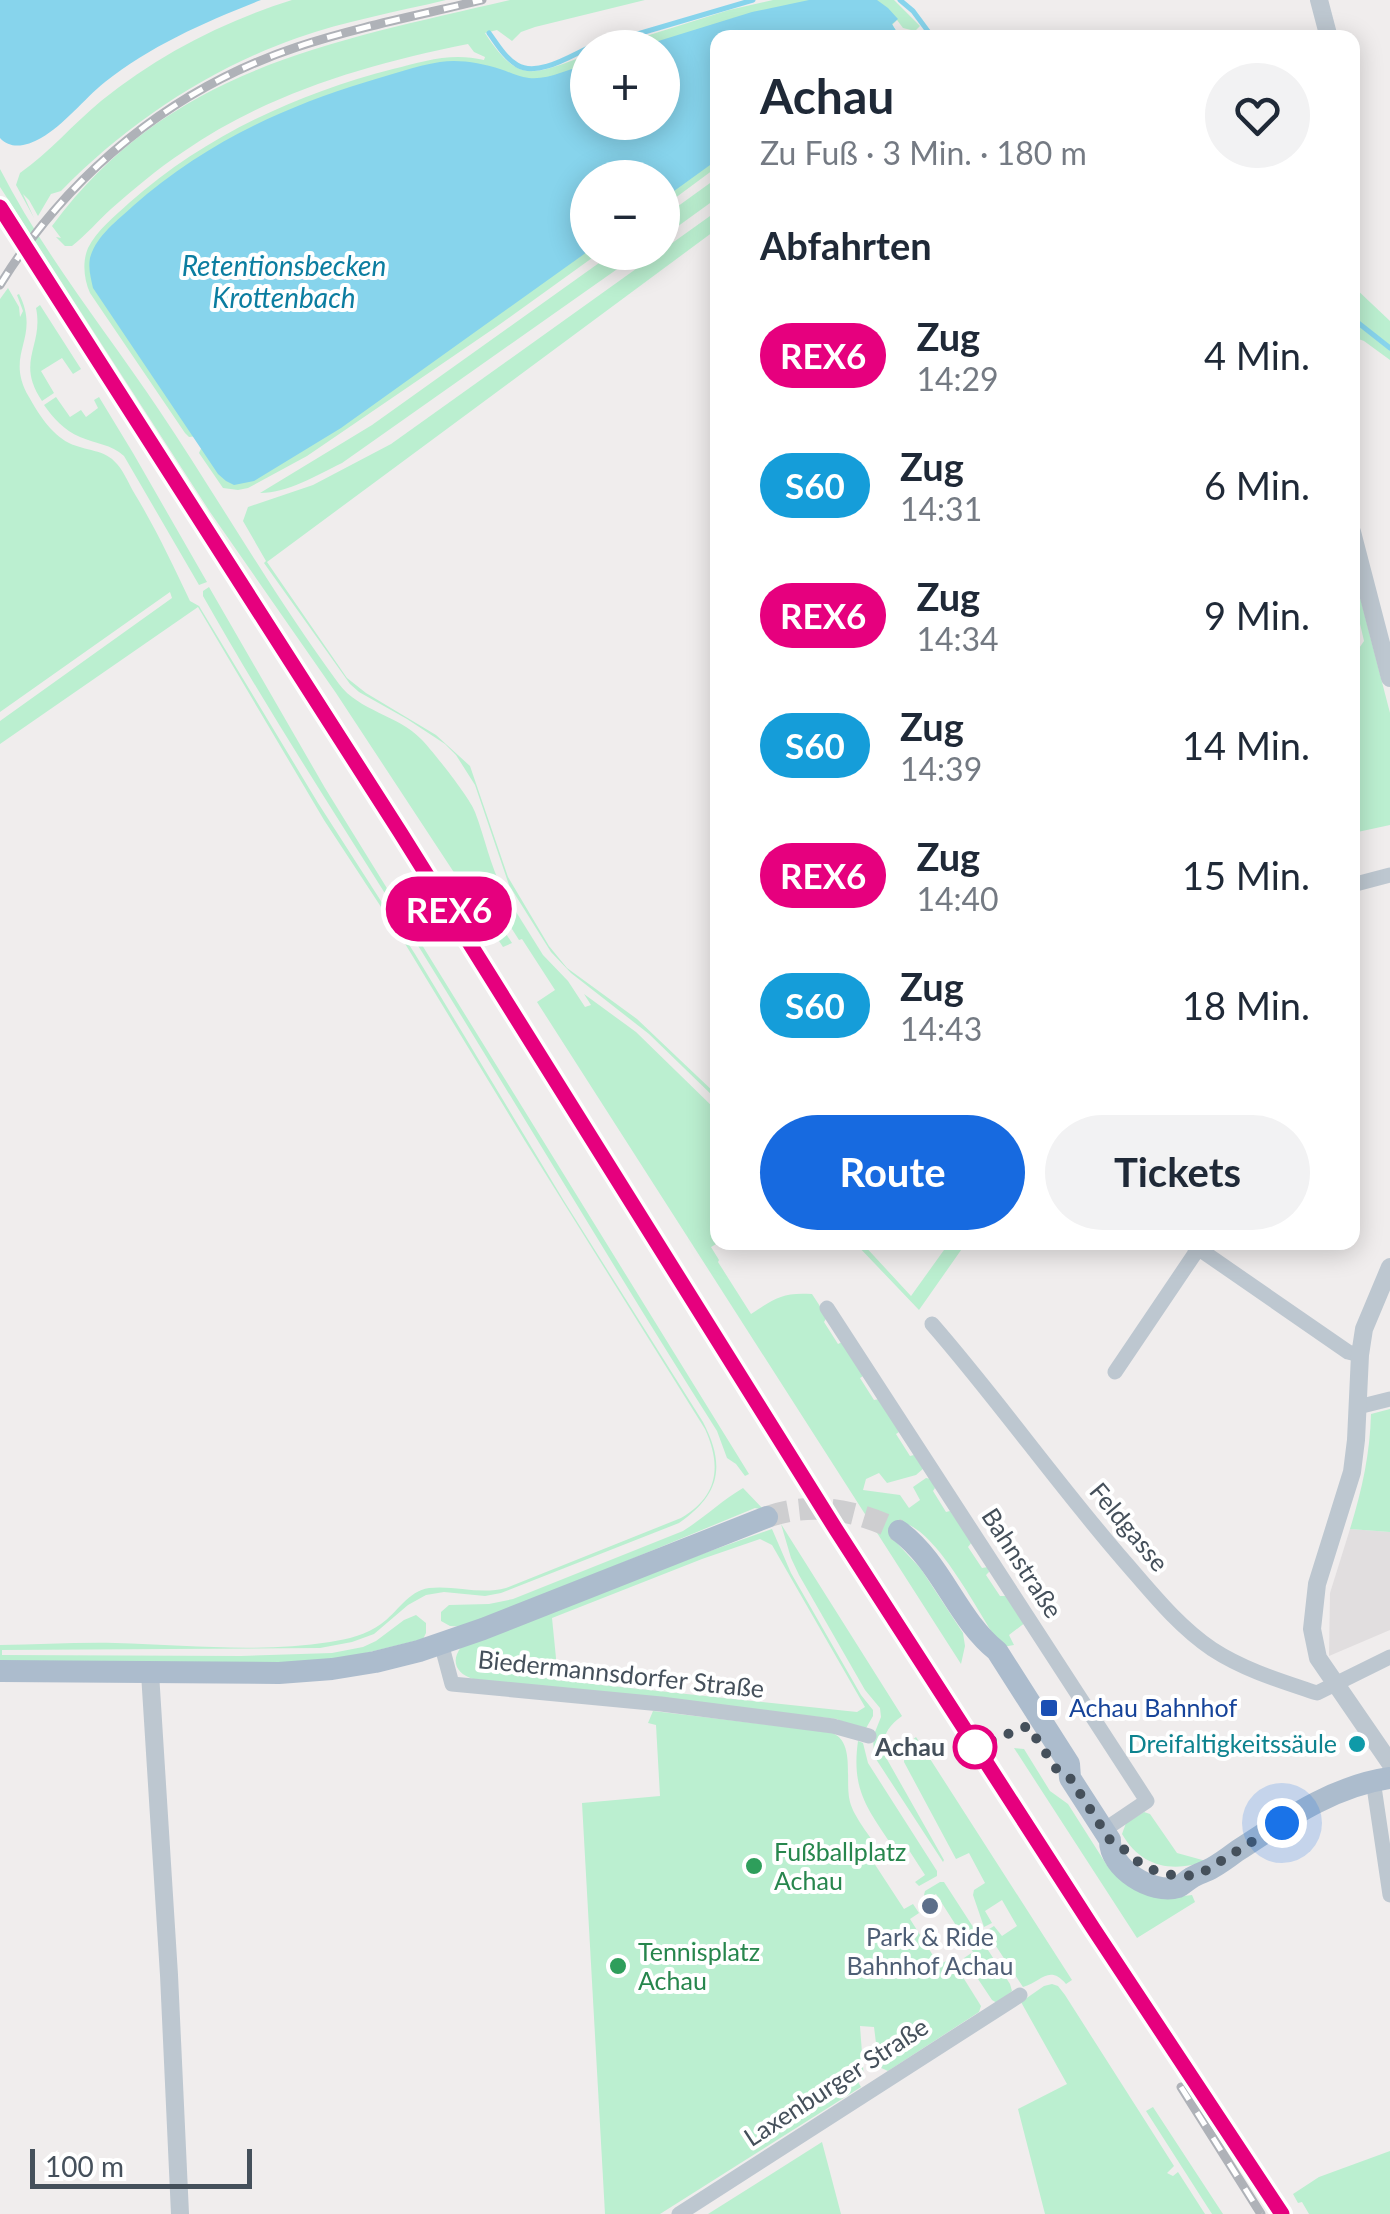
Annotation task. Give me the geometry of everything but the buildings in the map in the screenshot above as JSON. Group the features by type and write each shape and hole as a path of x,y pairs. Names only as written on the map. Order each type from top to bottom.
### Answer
{"main road":[{"path":"0,1671 250,1674 318,1671 376,1662 441,1644 767,1517"},
{"path":"898,1531 930,1560 981,1638 1002,1658 1069,1764 1070,1778 1106,1835 1148,1868 1193,1876 1327,1797 1381,1779"}],"street":[{"path":"1320,0 1327,30"},
{"path":"1360,563 1390,678"},
{"path":"1360,883 1390,875"},
{"path":"1116,1372 1192,1250"},
{"path":"1204,1250 1348,1352 1360,1355"},
{"path":"1390,1267 1364,1328 1352,1472 1317,1584 1312,1629 1318,1658 1390,1763"},
{"name":"Bahnstraße","path":"827,1308 1147,1801 1106,1835"},
{"name":"Feldgasse","path":"932,1324 1088,1519 1184,1627 1214,1651 1256,1672 1317,1694 1334,1684"},
{"path":"1358,1407 1390,1398"},
{"name":"Biedermannsdorfer Straße","path":"441,1644 452,1684 661,1704 832,1726 869,1736"},
{"path":"1334,1684 1390,1657"},
{"path":"150,1673 180,2214"},
{"path":"1381,1779 1390,1895"},
{"name":"Laxenburger Straße","path":"680,2214 1020,1995"}],"shaded area":[{"path":"1350,1529 1390,1532 1390,1630 1329,1656 1330,1593"}],"green space":[{"path":"292,0 446,0 315,32 232,66 141,121 61,191 51,194 38,216 23,194 34,218 16,185 20,173 101,101 192,42"},
{"name":"Retentionsbecken Krottenbach","path":"510,0 645,0 535,27 521,32 512,41 497,30 485,33 497,50 519,68 541,70 570,61 570,140 680,140 680,30 665,30 773,0 894,0 920,26 916,30 903,28 897,20 892,25 896,30 710,30 710,172 680,194 680,160 570,160 570,270 575,270 307,456 248,488 223,488 199,453 204,442 185,433 90,293 84,265 92,241 112,218 158,179 253,120 322,91 393,69 438,58 485,57 468,44 356,71 284,97 216,131 173,159 72,246 65,246 56,237 61,238 52,226 98,173 148,130 201,96 317,48"},
{"path":"0,169 55,261 159,410 339,684 357,701 412,731 466,796 503,890 493,895 482,886 477,889 512,943 503,947 336,693 210,512 0,187"},
{"path":"710,183 710,203 680,225 680,205"},
{"path":"710,216 710,234 680,256 680,237"},
{"path":"589,270 616,270 342,463 292,487 260,493 372,425"},
{"path":"634,270 662,270 267,562 347,678 436,735 470,766 508,877 549,946 567,968 637,1019 710,1088 710,1093 649,1034 571,973 551,952 509,885 475,785 456,755 445,744 350,684 264,563 243,521 248,507 313,485 391,444"},
{"path":"8,288 20,317 23,311 19,294 25,310 27,323 20,369 33,403 62,439 107,456 122,470 190,601 199,606 703,1422 715,1452 716,1466 711,1490 703,1502 679,1523 501,1593 426,1595 374,1634 352,1642 320,1648 2,1650 2,1655 332,1653 363,1647 416,1615 426,1623 423,1639 329,1662 0,1664 0,1645 101,1643 250,1648 350,1638 381,1624 422,1590 506,1588 681,1518 703,1500 715,1468 705,1429 525,1141 404,942 324,820 198,607 0,744 0,721 172,598 170,592 0,712 0,299"},
{"path":"1360,293 1390,321 1390,360 1360,340"},
{"path":"40,305 81,369 73,374 62,358 41,371 54,393 42,401 34,387 30,364 37,333 36,308"},
{"path":"56,397 70,417 81,410 86,417 98,408 94,400 99,397 207,582 199,585 124,456 64,427 44,405"},
{"path":"209,587 325,788 749,1474 745,1476 727,1458 717,1431 256,686 203,596"},
{"path":"1360,597 1390,713 1390,825 1360,831 1360,647 1364,641"},
{"path":"508,899 543,955 568,981 585,1007 591,1005 584,994 636,1032 710,1104 710,1250 751,1314 780,1297 812,1294 827,1317 824,1322 838,1344 842,1342 874,1400 880,1399 910,1456 914,1455 924,1468 916,1475 887,1483 879,1473 866,1479 863,1490 900,1495 909,1508 920,1500 913,1487 931,1479 933,1491 946,1512 950,1511 972,1542 968,1547 982,1568 988,1567 986,1575 1026,1622 1009,1635 1014,1645 1003,1647 999,1643 946,1560 907,1524 895,1541 921,1569 963,1633 961,1664 537,1002 555,990 496,904"},
{"path":"862,1250 868,1250 911,1296 944,1250 961,1250 919,1310"},
{"path":"1390,1409 1390,1532 1350,1529 1365,1472 1371,1414"},
{"path":"743,1488 764,1510 755,1508 467,1627 441,1621 441,1612 449,1605 513,1599 683,1531"},
{"path":"781,1524 902,1716 887,1732 884,1754 943,1862 874,1756 873,1737 881,1717 880,1708 865,1690 799,1575"},
{"path":"772,1529 791,1573 873,1710 865,1730 837,1719 473,1679 457,1667 461,1647","holes":["760,1539 772,1545 865,1707 857,1712 555,1680 552,1618"]},
{"path":"653,1711 838,1736 848,1761 852,1808 883,1856 874,1863 904,1909 913,1904 919,1913 910,1919 939,1965 951,1958 981,2006 979,2012 888,2071 879,2067 874,2027 860,2026 864,2080 857,2080 861,2087 660,2214 605,2214 582,1803 660,1796 656,1725 648,1723"},
{"path":"916,1737 1072,1980 1066,1984 1050,1975 1023,1987 986,1931 994,1926 1002,1936 1017,1926 1002,1900 985,1911 992,1923 984,1927 973,1895 985,1883 969,1853 956,1859 904,1762 905,1746"},
{"path":"858,1741 863,1743 868,1763 937,1871 937,1876 919,1886 915,1882 925,1875 905,1844 894,1849 864,1799 857,1773"},
{"path":"1014,1748 1024,1749 1050,1791 1068,1804 1108,1867 1168,1898 1192,1895 1195,1902 1137,1938"},
{"path":"1144,1812 1150,1814 1177,1853 1206,1861 1169,1866 1138,1854 1122,1834 1126,1823"},
{"path":"944,1882 1010,1984 1012,1991 997,2003 964,1958 973,1952 936,1894 926,1899 924,1895"},
{"path":"1052,1984 1065,1995 1174,2166 1167,2173 1173,2176 1178,2172 1205,2214 1045,2214 1018,2109 1067,2084 1021,2002"},
{"path":"1153,2107 1223,2214 1212,2214 1146,2111"},
{"path":"822,2142 841,2214 708,2214"},
{"path":"1390,2151 1390,2214 1309,2214 1293,2194 1319,2177"}],"water":[{"path":"0,0 261,0 141,57 105,82 49,133 19,146 0,138"},
{"name":"Retentionsbecken Krottenbach","path":"809,0 877,0 898,19 892,24 896,30 710,30 710,165 680,187 680,160 570,160 570,264 341,428 254,481 234,485 218,474 93,288 89,266 97,243 133,206 186,165 272,117 412,68 455,61 536,78 570,70 570,140 680,140 680,34 752,12"}],"waterway":[{"path":"651,30 753,0"},
{"path":"900,0 927,30"},
{"path":"489,33 509,59 525,68 534,69 570,56"},
{"path":"1360,324 1390,348"}],"tunnel":[{"path":"767,1517 801,1509 834,1510 899,1531"}],"railway":[{"path":"0,285 27,245 91,172 166,111 208,86 297,47 482,0"},
{"path":"0,207 400,832 835,1528 1073,1899 1282,2214"},
{"path":"1181,2087 1261,2214"}],"train":[{"name":"REX6","path":"0,207 400,832 835,1528 1282,2214"}],"place":[{"name":"Achau Bahnhof","path":"1049,1708"},
{"name":"Dreifaltigkeitssäule","path":"1357,1744"},
{"name":"Achau","path":"975,1747"},
{"name":"Fußballplatz Achau","path":"754,1866"},
{"name":"Park & Ride Bahnhof Achau","path":"930,1906"},
{"name":"Tennisplatz Achau","path":"618,1966"}],"route":[{"path":"975,1747 1028,1726 1057,1770 1070,1778 1110,1840 1120,1844 1140,1864 1156,1871 1200,1874 1282,1823"}]}
